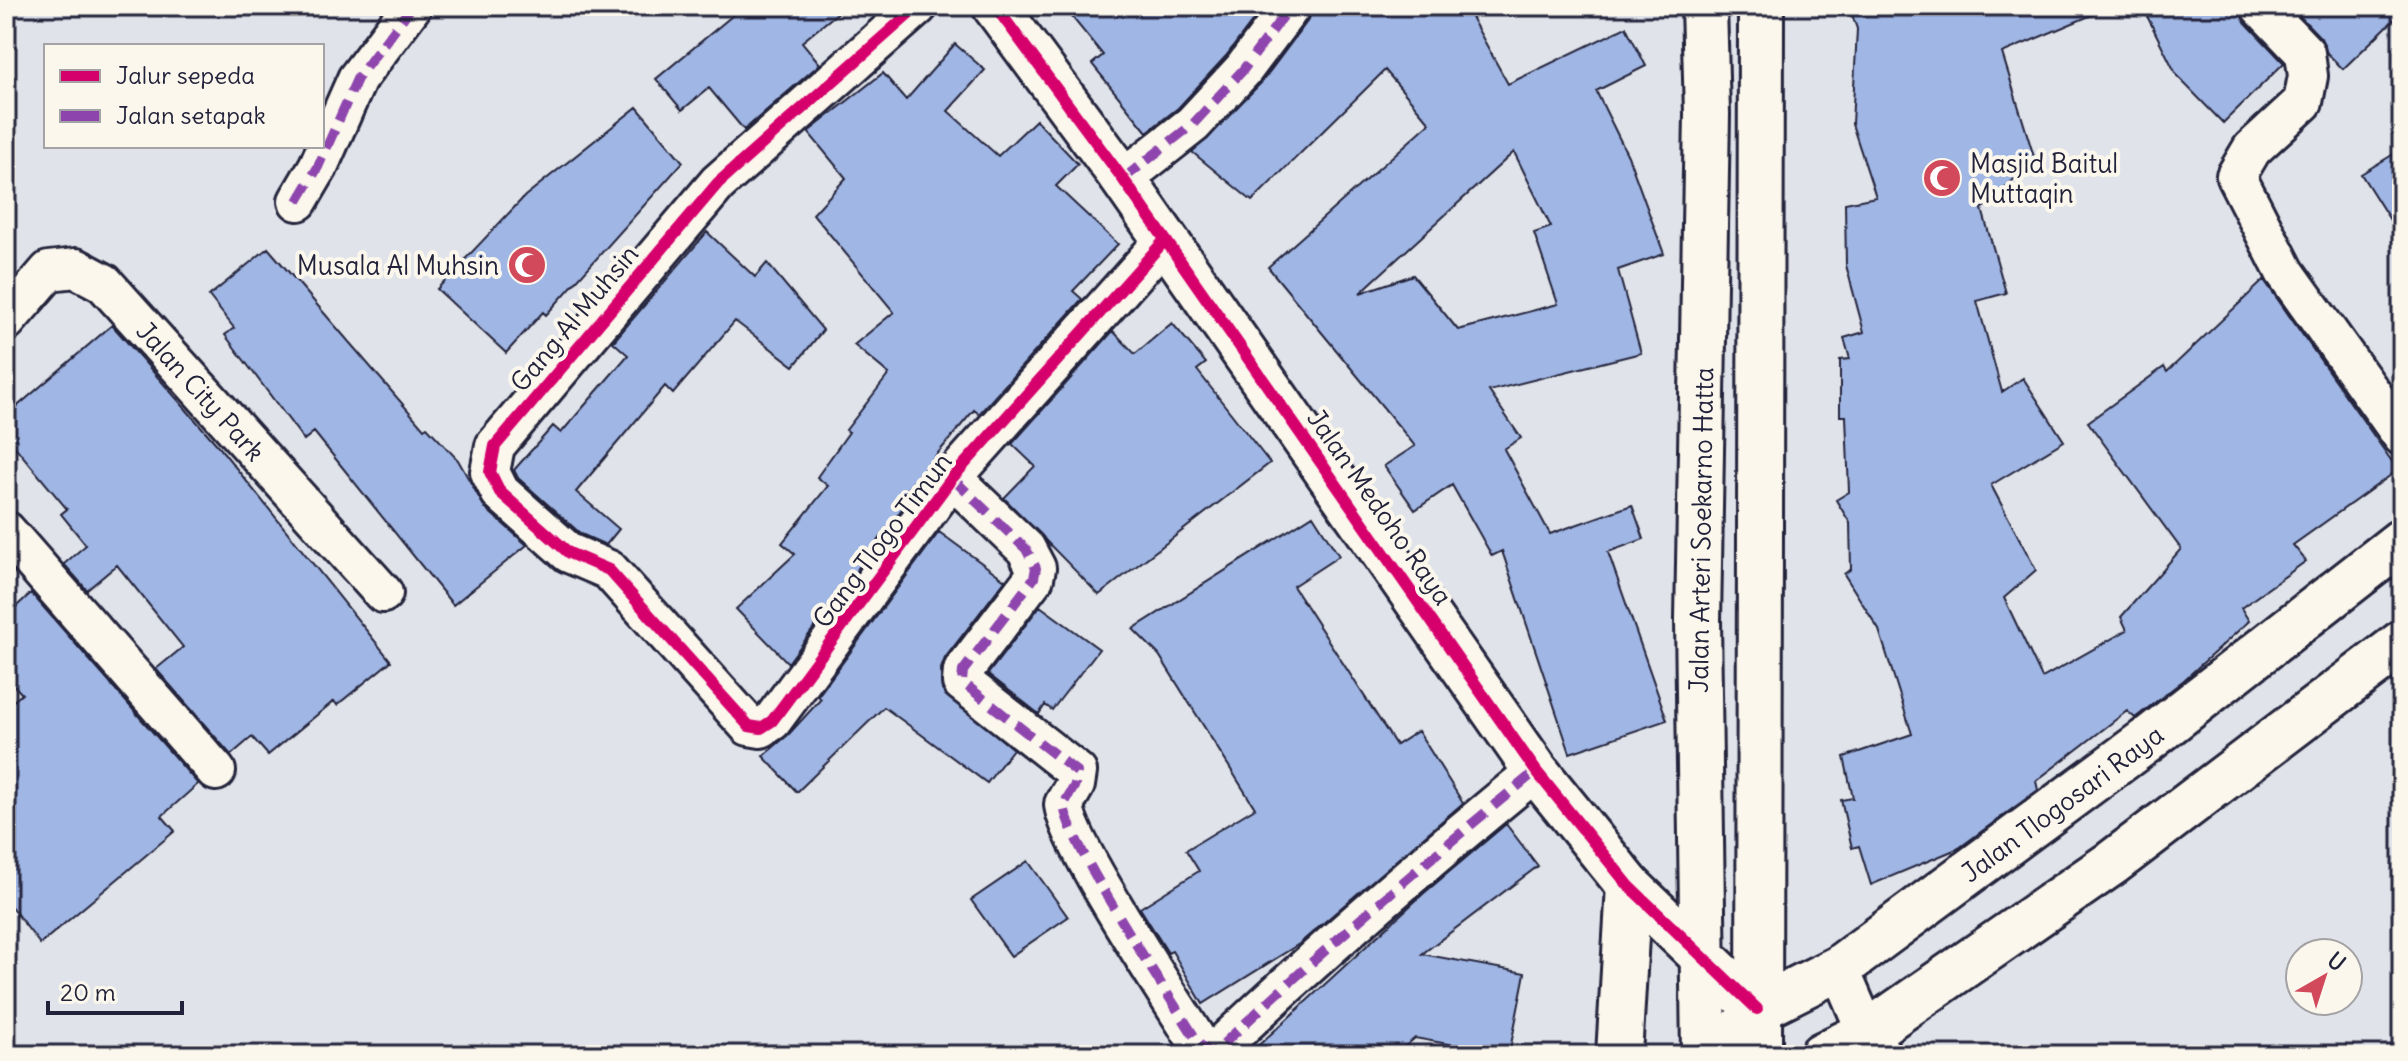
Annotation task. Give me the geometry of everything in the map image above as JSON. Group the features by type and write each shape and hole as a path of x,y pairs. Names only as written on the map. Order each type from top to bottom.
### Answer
{"street":[{"path":"298,201 318,167 357,79 412,6"},
{"name":"Gang Al Muhsin","path":"696,668 609,570 569,553 500,492 490,472 495,446 718,183 918,6"},
{"name":"Jalan Medoho Raya","path":"995,6 1123,179 1536,771 1629,886 1757,1009"},
{"path":"1123,179 1193,124 1243,70 1291,6"},
{"name":"Jalan Arteri Soekarno Hatta","path":"1704,6 1707,114 1698,620 1704,1055"},
{"path":"1759,1055 1761,6"},
{"path":"2260,6 2305,53 2308,76 2303,102 2252,149 2236,176 2285,272 2402,436"},
{"name":"Gang Tlogo Timun","path":"696,668 749,726 761,728 772,721 952,478 1165,240"},
{"name":"Jalan City Park","path":"6,321 49,271 76,268 104,283 383,593"},
{"path":"952,478 1026,549 1036,568 1034,578 963,671 962,682 1077,772 1075,785 1064,804 1066,816 1104,888 1199,1044 1210,1053 1430,858 1536,771"},
{"path":"6,531 216,771"},
{"name":"Jalan Tlogosari Raya","path":"1720,1055 1757,1009 1839,968 2146,741 2402,541"},
{"path":"1822,1055 1874,1044 2402,643"},
{"path":"1619,1055 1629,886"},
{"path":"1839,968 1874,1044"}],"building":[{"path":"744,6 846,6 802,42 820,64 744,130 709,88 682,110 656,79"},
{"path":"1063,6 1264,6 1226,56 1178,108 1147,132 1092,64 1103,55"},
{"path":"1313,6 1465,6 1508,84 1626,27 1646,66 1596,91 1628,156 1664,254 1618,270 1641,353 1489,391 1521,438 1504,449 1550,534 1632,505 1644,539 1608,552 1667,720 1570,753 1502,551 1492,556 1452,485 1415,510 1384,466 1415,446 1268,267 1430,123 1385,70 1252,201 1192,152 1261,83 1309,19","holes":["1514,152 1551,227 1534,233 1558,304 1458,330 1413,275 1360,293"]},
{"path":"1849,6 2113,6 2002,53 2035,160 1982,209 2006,293 1977,301 2002,392 2023,378 2064,441 1991,485 2036,570 2004,598 2042,678 2127,630 2121,617 2181,549 2088,422 2164,367 2167,372 2264,280 2398,470 2293,545 2306,561 2241,608 2249,621 2184,680 2135,718 2127,711 2036,781 2038,790 1959,848 1871,885 1859,846 1852,848 1841,800 1853,798 1844,757 1912,734 1879,630 1844,574 1851,569 1850,523 1836,500 1849,492 1846,416 1840,416 1840,360 1850,359 1844,338 1864,332 1846,265 1845,203 1876,197 1852,124 1857,29"},
{"path":"2142,6 2239,6 2244,21 2284,63 2223,123 2177,76"},
{"path":"2290,6 2402,6 2402,12 2343,69 2327,53 2321,38"},
{"path":"955,44 985,70 948,111 998,156 1036,120 1078,164 1056,186 1118,244 1073,291 1082,299 979,414 974,410 897,502 904,506 788,663 736,609 795,554 782,543 828,486 817,477 849,432 846,430 889,374 854,345 894,312 813,214 846,178 808,132 883,73 906,100"},
{"path":"637,107 683,162 546,315 543,312 506,353 437,289 525,196"},
{"path":"2402,149 2402,239 2361,174"},
{"path":"707,232 755,277 767,263 823,330 794,366 735,321 673,394 665,386 576,492 619,529 606,545 581,534 518,478 514,470 553,426 561,433 628,355 613,342"},
{"path":"268,248 424,429 427,427 458,460 485,508 527,545 453,605 314,432 304,440 225,335 234,328 209,296"},
{"path":"1172,323 1206,363 1197,370 1270,463 1099,595 1004,498 1035,466 1012,444 1113,331 1135,354"},
{"path":"112,325 220,448 391,661 337,705 334,701 268,755 252,737 231,755 156,669 183,647 117,565 87,590 64,564 86,545 61,514 67,509 6,436 6,416"},
{"path":"1313,515 1339,556 1293,586 1396,745 1418,731 1463,803 1299,944 1203,1004 1172,951 1168,953 1140,908 1199,871 1186,850 1255,808 1159,655 1133,629"},
{"path":"939,532 1005,580 945,658 941,669 942,690 1013,749 987,783 884,707 797,792 763,756 789,734 821,699 818,696"},
{"path":"31,593 198,784 162,816 175,831 40,944 6,900 6,707 22,694 6,677 6,616"},
{"path":"1040,606 1099,649 1052,710 1045,705 1039,714 988,674"},
{"path":"1506,824 1538,866 1422,954 1525,973 1509,1055 1415,1038 1395,1055 1248,1055 1423,894"},
{"path":"1028,861 1068,917 1011,956 971,900"}],"marked path":[{"path":"298,201 318,167 357,79 412,6"},
{"path":"1123,179 1193,124 1243,70 1291,6"},
{"path":"952,478 1026,549 1036,568 1034,578 963,671 962,682 1077,772 1075,785 1064,804 1082,851 1122,922 1199,1044 1210,1053 1374,907 1536,771"}],"cycle path":[{"path":"918,6 718,183 495,446 490,472 500,492 569,553 609,570 749,726 761,728 772,721 952,478 1165,240"},
{"path":"995,6 1123,179 1536,771 1629,886 1757,1009"}],"place":[{"name":"Masjid Baitul Muttaqin","path":"1942,178"},
{"name":"Musala Al Muhsin","path":"527,265"}]}
